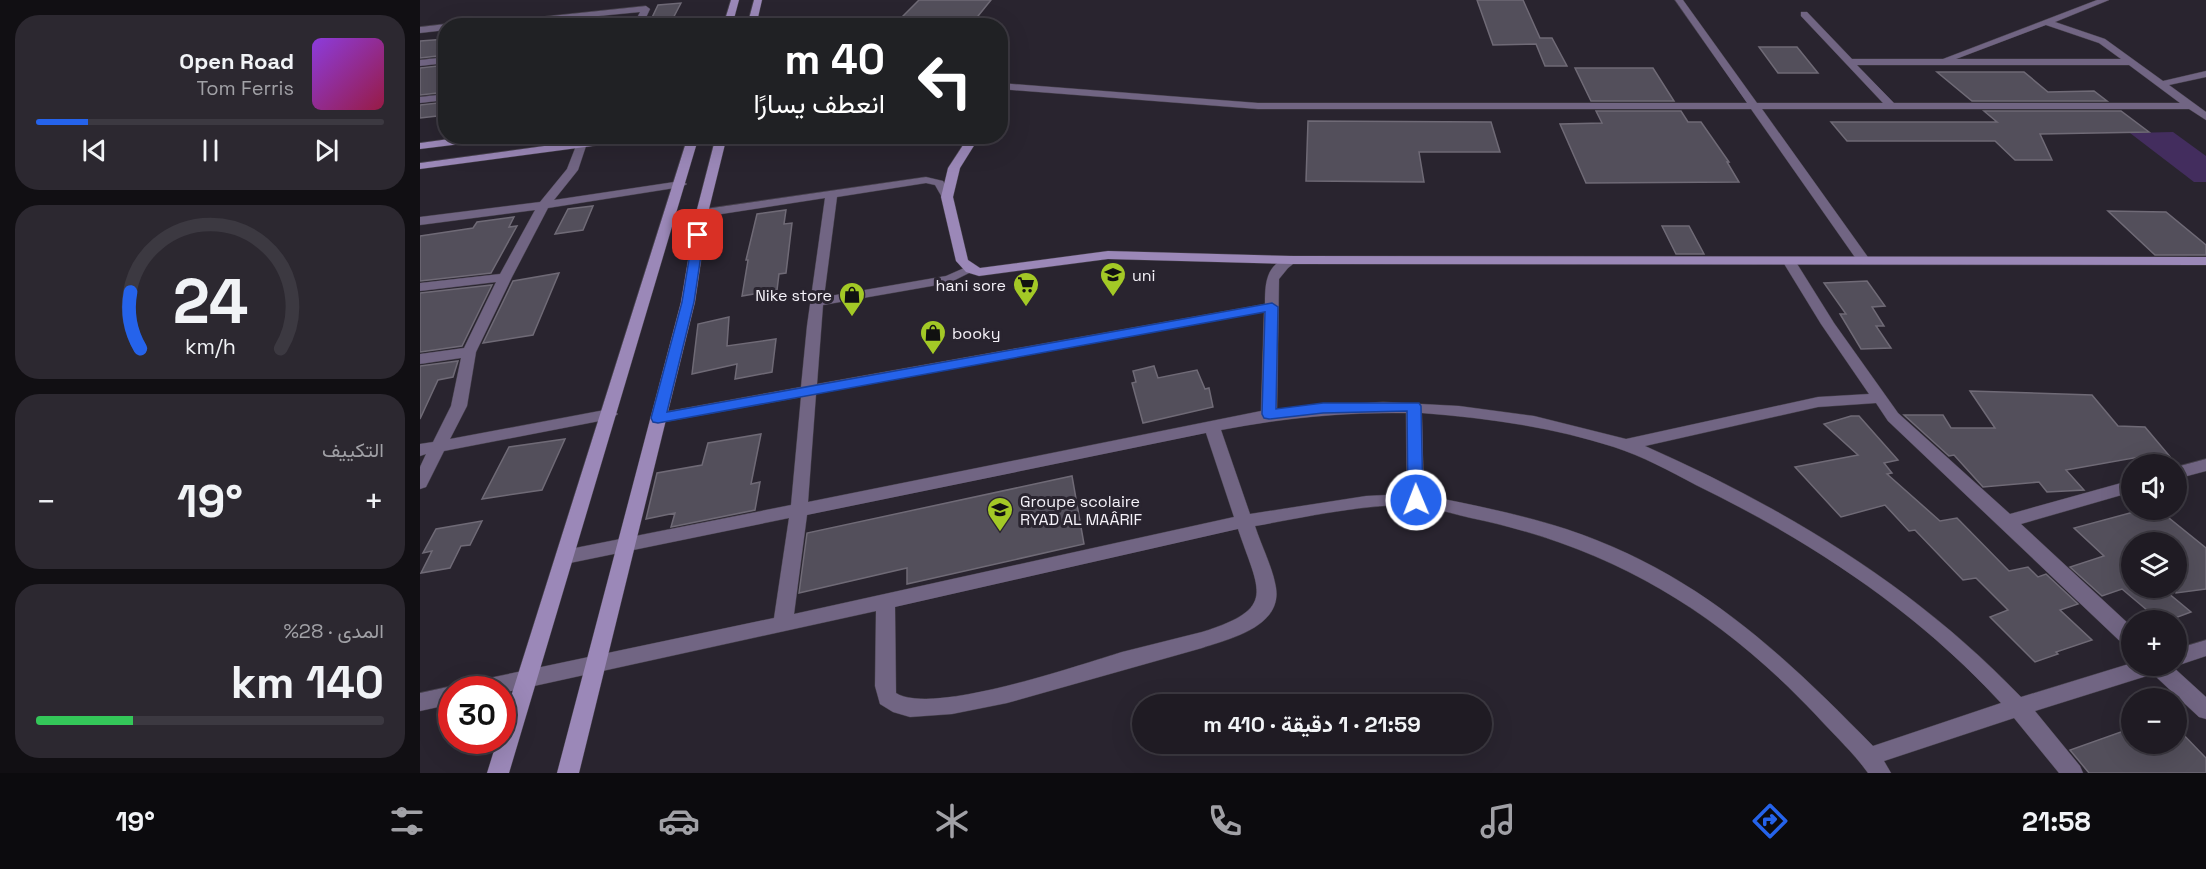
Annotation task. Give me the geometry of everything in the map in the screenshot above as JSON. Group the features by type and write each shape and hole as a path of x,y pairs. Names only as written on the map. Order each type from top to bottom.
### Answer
{"street":[{"path":"729,18 735,0"},
{"path":"753,18 758,0"},
{"path":"1679,0 1864,260"},
{"path":"1938,62 2105,0"},
{"path":"547,18 646,9 641,18"},
{"path":"1804,14 1892,106"},
{"path":"2046,22 2102,41 2206,117"},
{"path":"420,30 438,28"},
{"path":"420,63 438,61"},
{"path":"1850,62 2131,62"},
{"path":"2161,84 2206,74"},
{"path":"1008,87 1258,106 2192,106"},
{"path":"420,100 438,98"},
{"path":"420,146 438,144"},
{"path":"420,166 598,144"},
{"path":"498,773 692,144"},
{"path":"568,773 688,302 702,213 721,144"},
{"path":"948,197 954,168 970,144"},
{"path":"420,483 459,406 469,352 505,277 544,205 572,170 581,147"},
{"path":"702,213 926,180 939,183 948,197 962,261 971,270"},
{"path":"420,221 681,184"},
{"path":"783,624 799,509 811,359 831,194"},
{"path":"818,302 949,279 971,270 989,272 1108,255 1292,260 2206,261"},
{"path":"1269,414 1272,279 1283,265 1292,260"},
{"path":"1789,262 1828,324 1893,417 2121,630"},
{"path":"420,287 505,277"},
{"path":"658,418 1272,307"},
{"path":"420,359 469,352"},
{"path":"1626,445 1818,402 1879,398"},
{"path":"565,557 1269,414 1323,408 1414,406 1527,420 1626,445 1781,519 1840,556 1939,632 2019,707 2072,773"},
{"path":"1414,406 1416,500"},
{"path":"420,450 610,414"},
{"path":"886,602 885,686 887,698 896,705 925,708 965,702 1203,638 1254,617 1264,607 1268,596 1267,587 1211,425"},
{"path":"2187,470 2206,465"},
{"path":"2007,521 2121,489"},
{"path":"516,681 595,666 1243,522 1366,502 1416,500 1499,517 1563,535 1640,567 1693,598 1751,641 1805,690 1874,765 2019,707 2121,675"},
{"path":"2187,654 2206,648"},
{"path":"2169,676 2206,710"},
{"path":"420,702 438,698"}],"shaded area":[{"path":"2173,132 2206,156 2206,182 2194,182 2130,133"}],"building":[{"path":"919,0 991,0 976,18 901,18"},
{"path":"1477,0 1523,0 1540,38 1552,38 1567,66 1545,66 1536,44 1493,45"},
{"path":"681,3 673,18 652,18 658,5"},
{"path":"438,40 438,56 420,58 420,41"},
{"path":"1759,47 1797,47 1818,73 1778,73"},
{"path":"438,66 438,93 420,95 420,68"},
{"path":"1575,68 1653,68 1674,101 1591,101"},
{"path":"1937,72 2024,72 2048,92 2094,91 2107,101 1972,101"},
{"path":"438,103 438,116 420,118 420,105"},
{"path":"1596,111 1681,111 1688,122 1701,122 1729,162 1727,162 1739,182 1586,183 1560,124 1602,123"},
{"path":"1984,111 2121,111 2149,132 2040,134 2052,160 2015,160 1995,141 1847,141 1831,122 1997,122"},
{"path":"1308,121 1491,122 1500,152 1419,152 1424,182 1306,181"},
{"path":"593,206 583,230 555,234 568,209"},
{"path":"786,210 784,224 792,223 786,273 779,274 777,290 742,296 748,260 746,260 757,214"},
{"path":"2108,211 2166,212 2206,245 2206,255 2155,255"},
{"path":"514,217 509,227 517,226 491,273 420,281 420,236 473,228 477,222"},
{"path":"1662,226 1689,226 1704,254 1676,254"},
{"path":"559,273 533,335 483,343 513,281"},
{"path":"1867,281 1885,306 1872,307 1884,326 1876,326 1891,348 1861,349 1840,314 1846,314 1824,283"},
{"path":"492,285 462,346 420,352 420,293"},
{"path":"729,317 727,346 776,339 772,372 735,379 737,364 692,374 698,324"},
{"path":"458,361 453,377 438,380 420,419 420,366"},
{"path":"1154,366 1158,378 1197,370 1205,389 1209,388 1213,407 1143,423 1132,383 1136,382 1133,371"},
{"path":"1970,391 2092,395 2118,426 2145,427 2168,454 2121,454 2121,460 2066,470 2084,490 2047,492 2039,482 1983,487 1954,455 1949,456 1904,415 1943,415 1951,428 1995,428"},
{"path":"1859,416 1898,460 1884,463 1892,473 1887,474 1940,521 1957,518 2009,571 2028,567 2038,577 2046,574 2078,604 2060,610 2092,640 2035,662 1990,617 2008,610 1976,578 1963,580 1915,530 1909,531 1885,505 1841,517 1795,467 1858,455 1824,424"},
{"path":"761,434 751,484 760,482 755,510 671,527 675,513 646,519 657,473 702,465 708,443"},
{"path":"565,439 542,490 482,499 509,447"},
{"name":"Groupe scolaire RYAD AL MAÂRIF","path":"1072,476 1084,544 907,584 907,568 799,593 807,533"},
{"path":"2121,515 2121,520 2171,520 2186,532 2121,532 2121,589 2102,596 2070,567 2104,556 2074,528"},
{"path":"482,521 470,545 461,546 450,568 421,573 432,551 423,553 436,529"},
{"path":"2187,533 2206,548 2206,589 2187,592"},
{"path":"2133,598 2174,598 2191,612 2187,614 2187,610 2147,610"},
{"path":"2121,732 2121,754 2187,754 2187,738 2206,758 2206,773 2089,773 2070,750"}],"place":[{"name":"uni","path":"1113,298"},
{"name":"hani sore","path":"1026,308"},
{"name":"Nike store","path":"852,318"},
{"name":"booky","path":"933,356"},
{"name":"Groupe scolaire RYAD AL MAÂRIF","path":"1000,533"}],"route":[{"path":"698,235 688,302 658,418 1272,307 1269,414 1323,408 1414,406 1416,500"}]}
